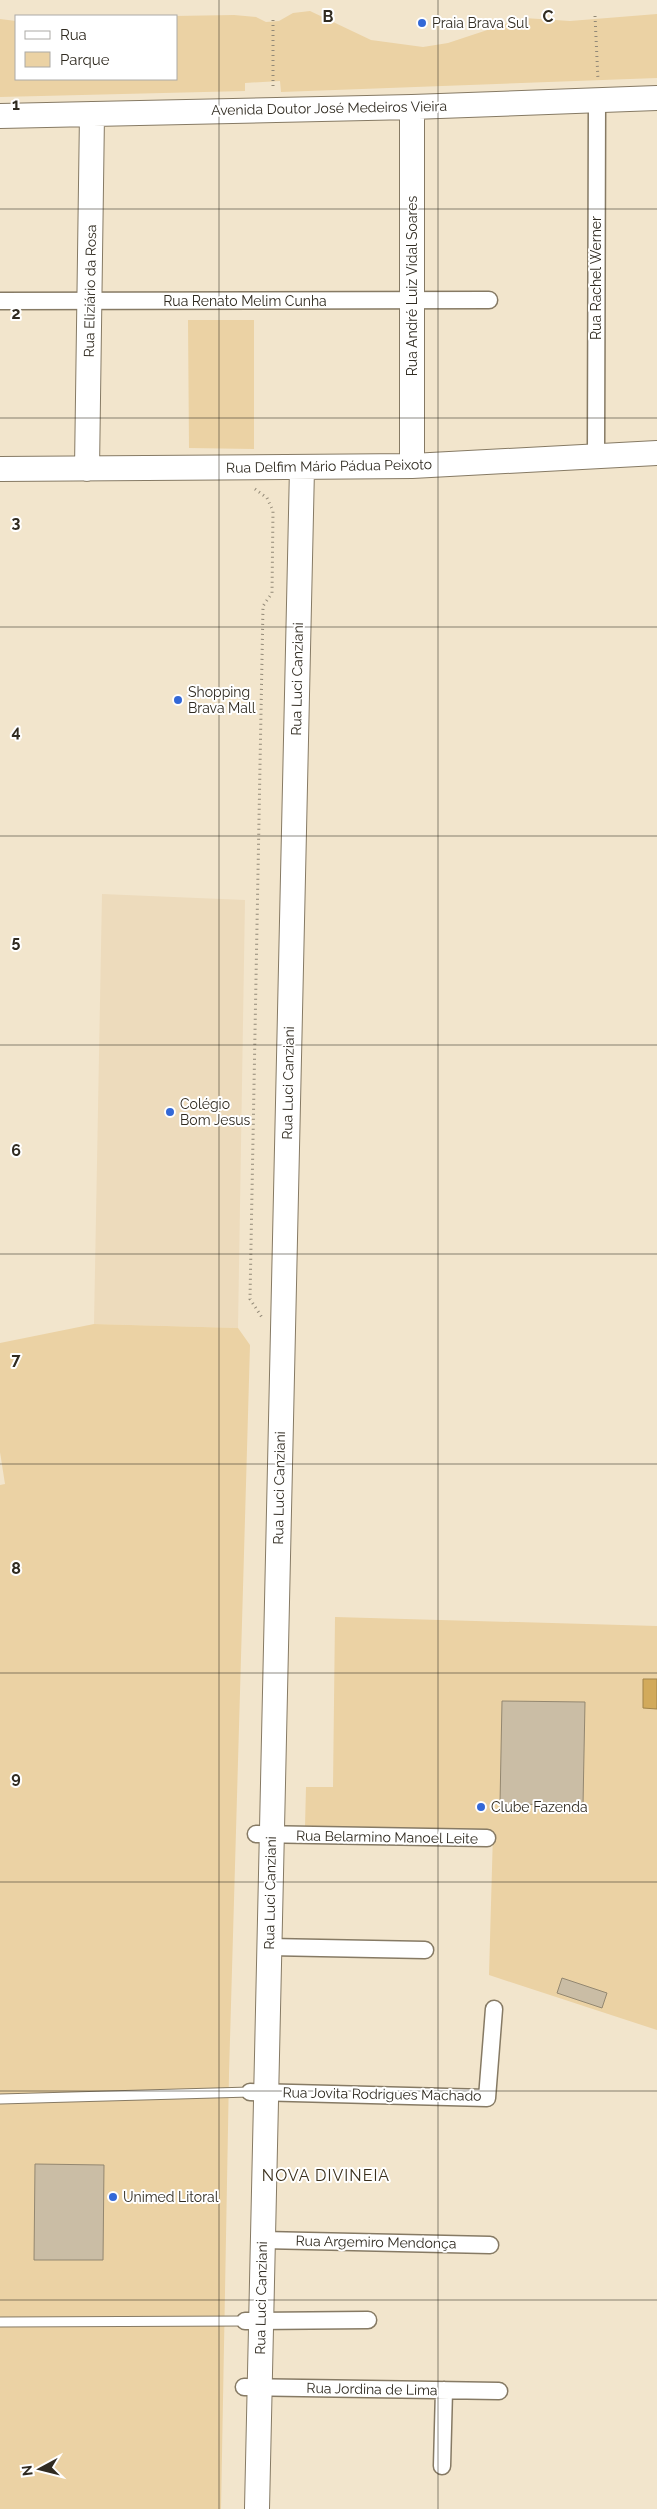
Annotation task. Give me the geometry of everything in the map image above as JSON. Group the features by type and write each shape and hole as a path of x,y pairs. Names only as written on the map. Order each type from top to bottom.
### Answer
{"main road":[{"name":"Avenida Doutor José Medeiros Vieira","path":"0,116 412,107 598,93 657,98"},
{"name":"Rua André Luiz Vidal Soares","path":"412,107 412,466"},
{"name":"Rua Eliziário da Rosa","path":"86,469 91,301 92,114"},
{"name":"Rua Delfim Mário Pádua Peixoto","path":"0,469 412,466 657,453"},
{"name":"Rua Luci Canziani","path":"253,2321 263,2240 258,2092 269,1947 264,1834 267,1326 294,468"},
{"name":"Rua Luci Canziani","path":"257,2509 252,2387 253,2321 294,468"},
{"name":"Rua Luci Canziani","path":"241,2509 252,2387"}],"street":[{"name":"Rua Rachel Werner","path":"596,456 598,93"},
{"name":"Rua Renato Melim Cunha","path":"0,301 489,300"},
{"name":"Rua Belarmino Manoel Leite","path":"264,1834 487,1838"},
{"path":"269,1947 425,1950"},
{"name":"Rua Jovita Rodrigues Machado","path":"258,2092 487,2098 494,2009"},
{"name":"Rua Argemiro Mendonça","path":"263,2240 490,2245"},
{"path":"253,2321 368,2320"},
{"name":"Rua Jordina de Lima","path":"252,2387 499,2391"},
{"path":"442,2466 444,2390"}],"lane":[{"path":"0,2099 258,2092"},
{"path":"0,2322 253,2321"}],"path":[{"path":"594,16 598,93"},
{"path":"273,20 274,96"},
{"path":"250,488 257,489 267,498 273,511 272,593 263,606 250,1298 267,1326"}],"shaded area":[{"name":"Colégio Bom Jesus","path":"102,894 245,900 238,1328 94,1324"},
{"path":"643,1679 657,1679 657,1709 643,1708"}],"green space":[{"path":"310,11 371,40 423,47 448,43 524,18 570,21 657,14 657,78 281,92 280,81 245,83 245,91 0,97 0,19 15,21 15,80 178,80 178,16 234,15 256,17 266,22 279,21 293,13"},
{"path":"188,320 254,320 254,449 189,448"},
{"path":"94,1324 238,1328 250,1345 229,2074 221,2509 0,2509 0,1485 5,1484 0,1452 0,1343"},
{"name":"Clube Fazenda","path":"335,1617 657,1626 657,2030 489,1975 493,1833 305,1827 306,1787 333,1787"}],"building":[{"path":"502,1701 585,1702 583,1805 500,1804"},
{"path":"562,1978 607,1993 602,2008 557,1993"},
{"path":"35,2164 104,2165 103,2260 34,2260"}],"place":[{"name":"Praia Brava Sul","path":"422,23"},
{"name":"Shopping Brava Mall","path":"178,700"},
{"name":"Colégio Bom Jesus","path":"170,1112"},
{"name":"Clube Fazenda","path":"481,1807"},
{"name":"Unimed Litoral","path":"113,2197"}],"district":[{"name":"NOVA DIVINEIA","path":"326,2175"}]}
